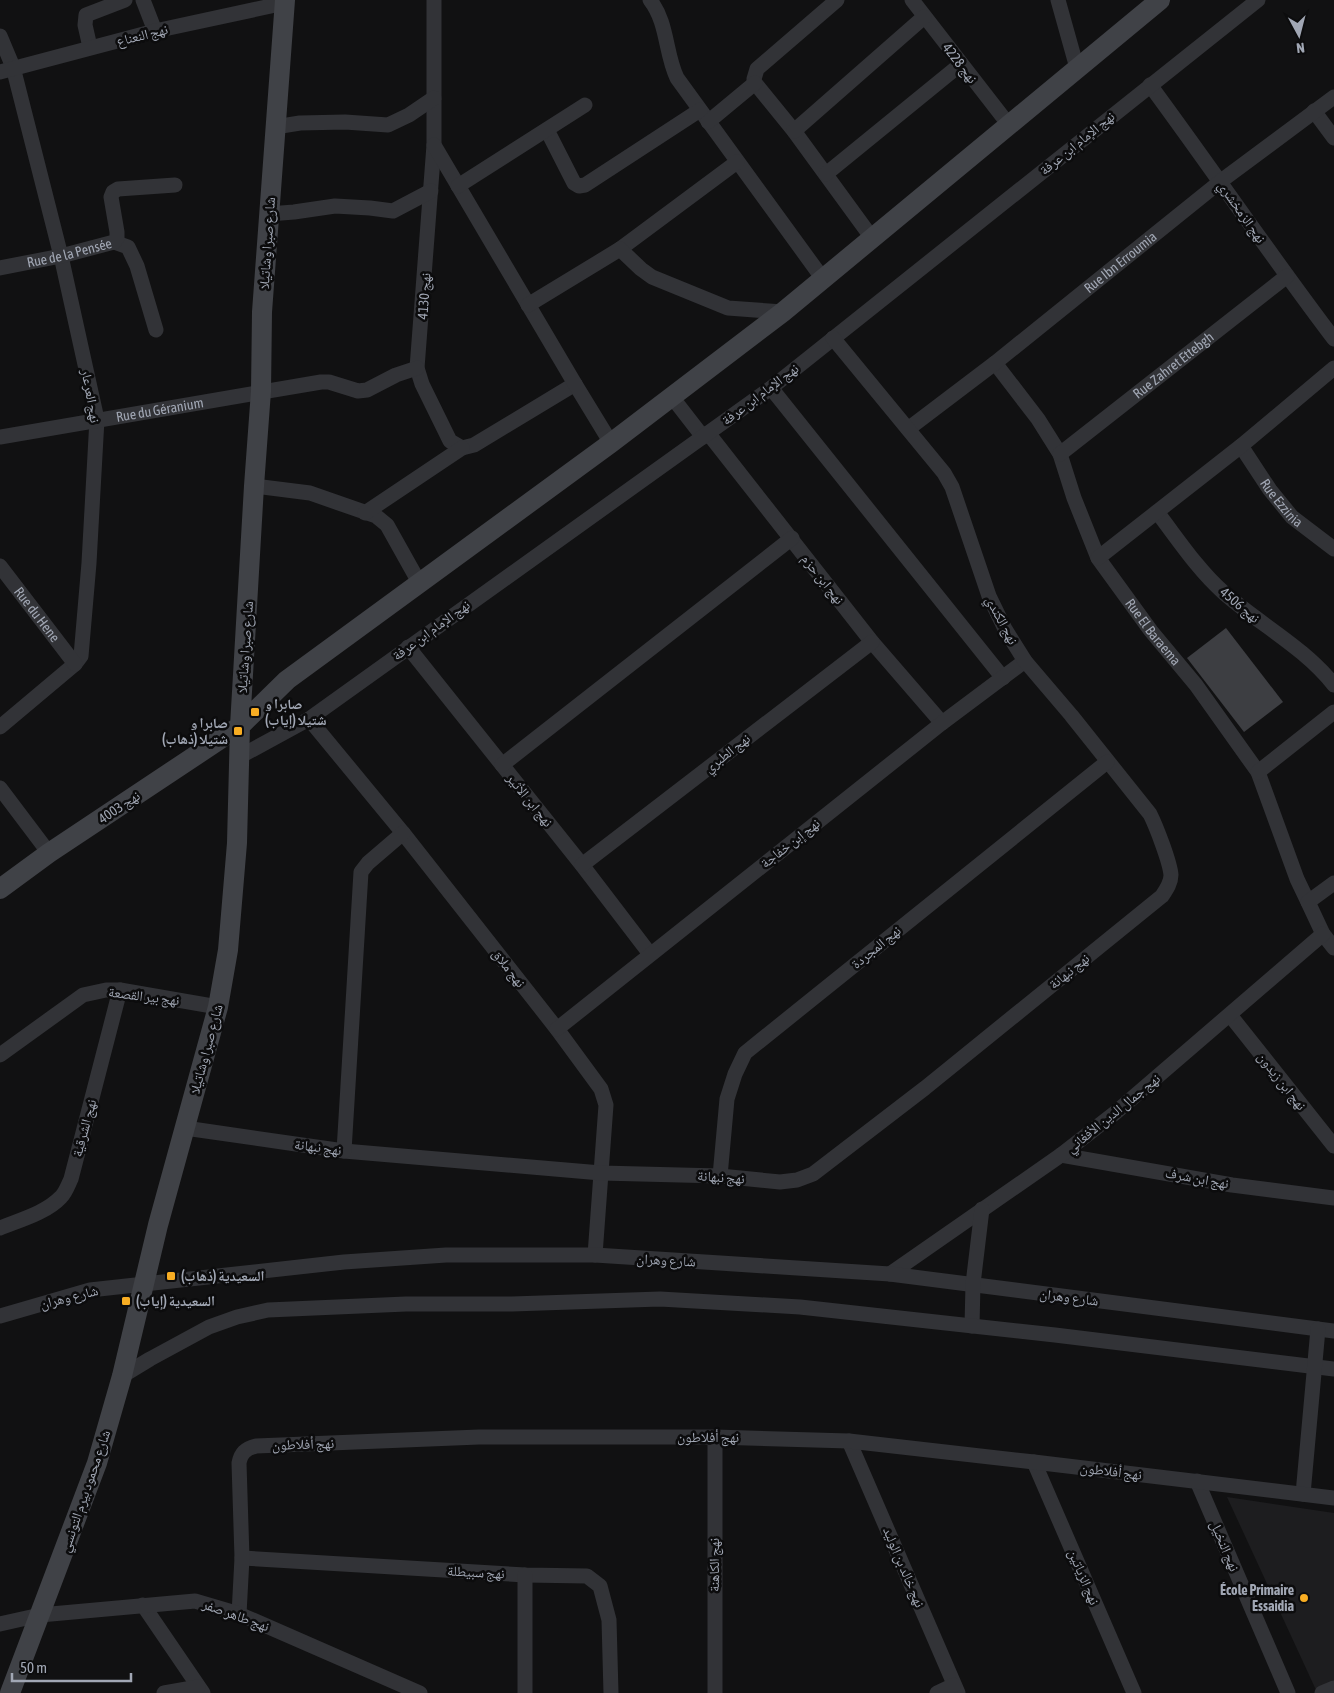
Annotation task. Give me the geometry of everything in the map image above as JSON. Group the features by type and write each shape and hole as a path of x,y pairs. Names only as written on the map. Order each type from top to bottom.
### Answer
{"main road":[{"name":"نهج 4003","path":"0,889 49,853 240,726 287,680 611,444 783,312 1160,0"},
{"name":"شارع صبرا وشاتيلا","path":"144,1285 218,1007 228,950 237,843 240,726 254,486 262,391 262,312 285,2"},
{"name":"شارع محمود بيرم التونسي","path":"10,1693 97,1463 122,1376 144,1285"}],"street":[{"path":"90,48 85,25 86,15 125,0"},
{"path":"143,0 155,31"},
{"name":"نهج 4130","path":"434,0 434,144 418,368 422,384 450,440 462,448"},
{"path":"650,0 655,6 664,27 674,72 823,279"},
{"path":"837,0 758,68 754,79 755,83 794,131 872,238"},
{"name":"نهج 4228","path":"912,0 1009,125"},
{"path":"1058,0 1077,68"},
{"name":"نهج الإمام ابن عرفة","path":"239,757 309,719 771,388 1258,0"},
{"name":"نهج النعناع","path":"6,69 155,31 285,2"},
{"path":"794,131 924,17"},
{"name":"نهج العرعار","path":"0,36 6,69 61,256 97,419 89,563 81,656 75,664"},
{"path":"826,174 961,64"},
{"path":"547,130 574,183 579,186 585,185 704,116 755,83"},
{"name":"نهج الزمخشري","path":"1150,85 1220,180 1286,276 1334,339"},
{"name":"Rue Ibn Erroumia","path":"908,429 995,363 1220,180 1334,97"},
{"path":"275,127 300,123 345,122 388,125 409,115 434,98"},
{"path":"458,186 585,105"},
{"path":"1314,111 1334,138"},
{"path":"434,144 611,444"},
{"path":"528,305 620,249 737,162"},
{"name":"Rue de la Pensée","path":"0,268 61,256 114,242 117,238 117,232 110,196 113,192 118,189 175,185"},
{"path":"269,214 335,206 393,211 431,191"},
{"path":"114,242 128,247 137,266 156,330"},
{"path":"620,249 652,277 728,308 783,312"},
{"name":"Rue Zahret Ettebgh","path":"1060,454 1286,276"},
{"name":"نهج الكندي","path":"834,338 944,473 952,487 997,616 1025,660 1143,805 1156,825 1171,875 1169,885 1162,896"},
{"name":"Rue El Baraema","path":"995,363 1038,419 1060,454 1074,498 1098,558 1151,631 1196,685 1258,772 1297,879 1323,934 1334,948"},
{"name":"Rue du Géranium","path":"0,437 321,382 329,382 358,391 367,390 396,375 418,368"},
{"path":"1098,558 1240,446 1334,368"},
{"path":"365,513 462,448 474,445 574,384"},
{"path":"771,388 1003,678"},
{"name":"نهج ابن حزم","path":"672,397 792,538 872,642 942,723"},
{"name":"Rue Ezzinia","path":"1240,446 1270,490 1292,517 1334,549"},
{"path":"254,486 310,493 376,516 387,525 420,584"},
{"name":"نهج 4506","path":"1157,512 1221,590 1244,610 1300,651 1324,672 1334,685"},
{"path":"502,765 792,538"},
{"name":"Rue du Hene","path":"0,566 75,664"},
{"name":"نهج الطبري","path":"582,865 872,642"},
{"name":"نهج ابن الأثير","path":"408,647 582,865 650,954"},
{"name":"نهج إبن خفاجة","path":"557,1029 942,723 1025,660"},
{"path":"0,726 75,664"},
{"path":"1258,772 1334,712"},
{"name":"نهج ملاق","path":"309,719 403,833 557,1029 601,1089 606,1104 595,1255"},
{"name":"نهج المجردة","path":"720,1176 727,1099 734,1074 745,1053 1107,762"},
{"path":"0,788 49,853"},
{"path":"344,1151 362,872 368,863 403,833"},
{"path":"1308,902 1334,883"},
{"name":"نهج نبهانة","path":"185,1128 344,1151 601,1173 720,1176 780,1182 797,1180 813,1174 925,1088 1162,896"},
{"name":"نهج جمال الدين الأفغاني","path":"890,1274 1061,1155 1115,1114 1323,934"},
{"name":"نهج بير القصعة","path":"0,1055 83,995 106,990 120,990 218,1007"},
{"name":"نهج الشرقية","path":"0,1228 51,1206 66,1190 71,1179 120,990"},
{"name":"نهج ابن زيدون","path":"1230,1015 1334,1146"},
{"name":"نهج ابن شرف","path":"1061,1155 1232,1184 1334,1198"},
{"path":"972,1326 974,1284 982,1209"},
{"name":"شارع وهران","path":"0,1316 90,1290 344,1262 446,1255 595,1255 890,1274 1334,1331"},
{"path":"122,1376 209,1327 237,1317 268,1310 406,1304 512,1304 660,1299 800,1308 972,1326 1334,1369"},
{"path":"1303,1494 1318,1329"},
{"name":"نهج أفلاطون","path":"239,1614 242,1558 239,1463 240,1455 248,1448 256,1446 479,1437 715,1437 849,1441 1334,1498"},
{"name":"نهج الكاهنة","path":"715,1437 715,1693"},
{"name":"نهج خالد بن الوليد","path":"849,1441 956,1689"},
{"name":"نهج الزياتين","path":"1034,1462 1134,1693"},
{"name":"نهج النخيل","path":"1197,1481 1288,1693"},
{"name":"نهج سبيطلة","path":"242,1558 525,1575 587,1576 600,1586 609,1620 611,1693"},
{"path":"525,1575 525,1693"},
{"name":"نهج طاهر صفر","path":"2,1626 40,1615 195,1600 239,1614 420,1693"},
{"path":"143,1605 201,1690 164,1693"},
{"path":"1322,1693 1334,1688"},
{"path":"937,1693 956,1689"}],"shaded area":[{"name":"École Primaire Essaidia","path":"1227,1497 1334,1513 1334,1682 1316,1690"}],"building":[{"path":"1226,628 1283,702 1244,732 1187,658"}],"place":[{"name":"صابرا و شتيلا (إياب)","path":"255,712"},
{"name":"صابرا و شتيلا (ذهاب)","path":"238,731"},
{"name":"السعيدية (ذهاب)","path":"171,1276"},
{"name":"السعيدية (إياب)","path":"126,1301"},
{"name":"École Primaire Essaidia","path":"1304,1598"}]}
